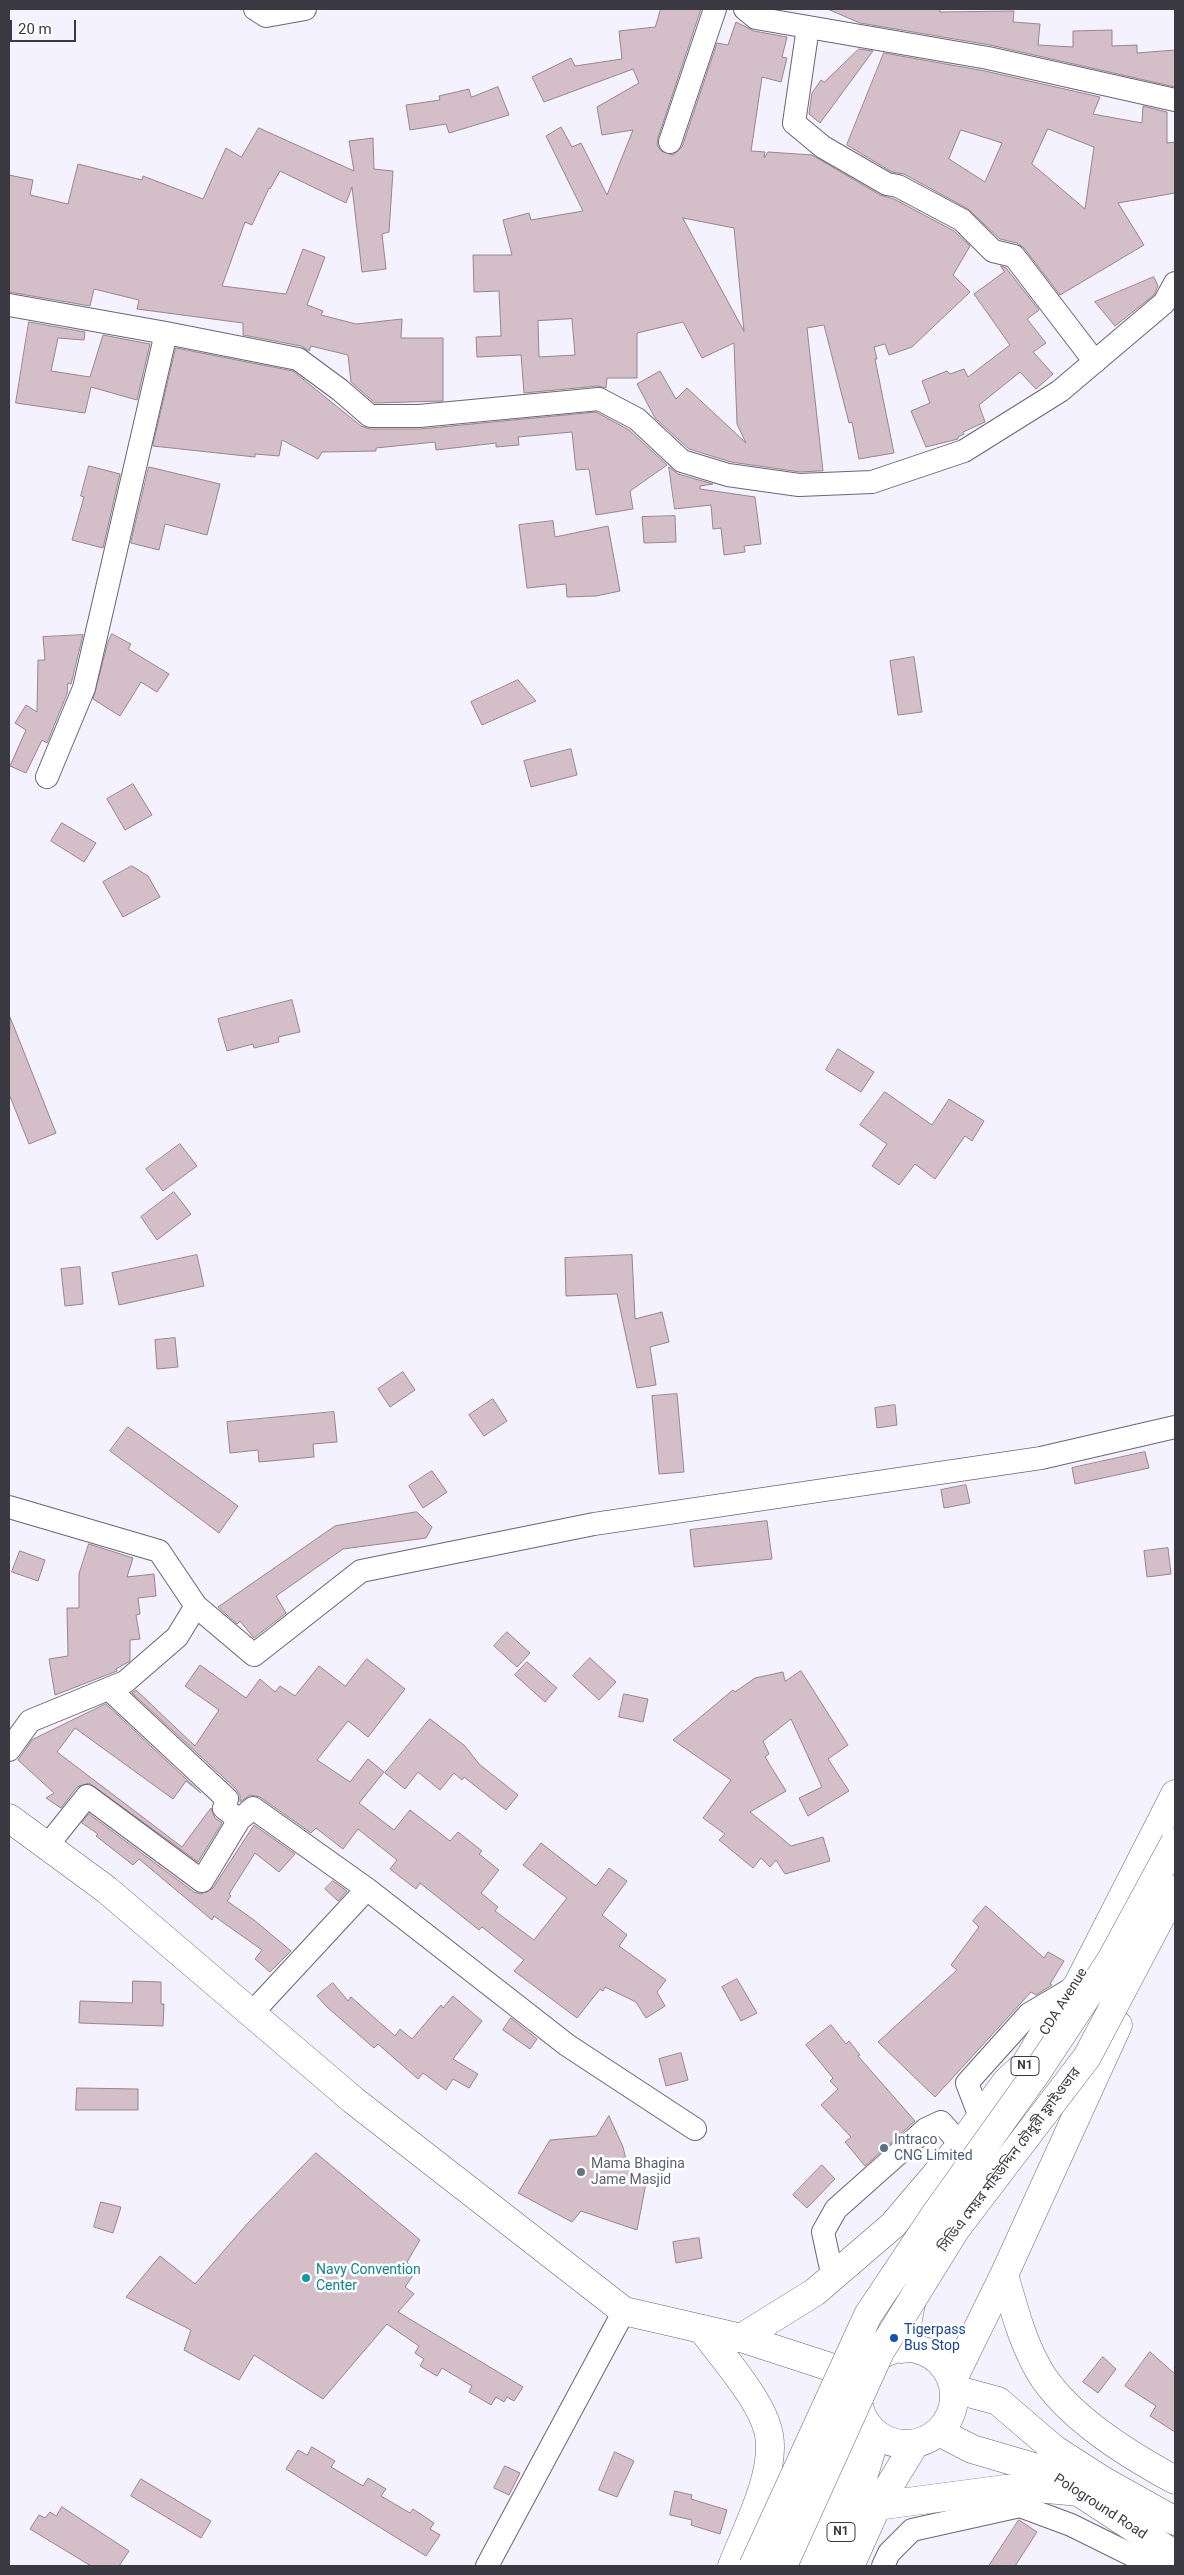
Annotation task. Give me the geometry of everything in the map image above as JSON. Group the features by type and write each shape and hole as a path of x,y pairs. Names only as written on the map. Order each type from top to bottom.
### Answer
{"main road":[{"name":"CDA Avenue","path":"902,2349 918,2272 984,2120 1028,2062 1060,2005 1077,1986 1175,1794"},
{"path":"9,1818 106,1890 353,2100 624,2311 741,2338 861,2377"},
{"path":"753,2566 868,2315 934,2216 1037,2072 1111,1960 1175,1842"},
{"name":"সিডিএ মেয়র মহিউদ্দিন চৌধুরী ফ্লাইওভার","path":"783,2566 880,2352 956,2229 1087,2057 1175,1890"},
{"path":"953,2385 938,2360 915,2349 902,2349 878,2357 868,2366 861,2377 858,2402 871,2429 887,2441 915,2444 939,2432 952,2412 953,2385 1107,2047 1175,1915"},
{"path":"741,2338 815,2292 893,2225 984,2120"},
{"path":"1004,2274 1018,2323 1034,2362 1053,2390 1083,2418 1138,2460 1175,2480"},
{"path":"702,2329 729,2368 749,2392 769,2435 768,2461 762,2489 732,2566"},
{"name":"Pologround Road","path":"953,2385 998,2401 1031,2427 1054,2449 1175,2521"},
{"path":"800,2566 871,2429"},
{"name":"N1","path":"850,2566 867,2501 871,2429"},
{"name":"Pologround Road","path":"939,2432 972,2449 1040,2469 1080,2492 1175,2555"},
{"name":"N1","path":"825,2566 867,2501 915,2444"},
{"path":"867,2501 1005,2489 1036,2488 1080,2492"}],"street":[{"path":"255,9 266,16 306,9"},
{"path":"670,142 715,9"},
{"path":"745,9 756,18 988,58 1175,100"},
{"path":"808,27 794,123 823,146 887,184 898,186 962,220 993,251 1014,256 1095,362"},
{"path":"9,306 166,332 298,359 340,390 370,416 419,416 599,399 637,418 682,461 728,475 800,485 872,482 964,451 1060,391 1164,303 1175,282"},
{"path":"47,777 84,688 166,332"},
{"path":"9,1506 159,1551 196,1606 254,1655 362,1571 594,1524 1041,1458 1175,1427"},
{"path":"9,1750 30,1721 125,1682 176,1638 196,1606"},
{"path":"109,1689 227,1799 224,1808 239,1820"},
{"path":"47,1846 87,1796 202,1881 239,1820 253,1808 367,1889 567,2046 695,2130"},
{"path":"251,2014 367,1889"},
{"path":"984,2120 967,2083 1029,2014 1077,1986"},
{"path":"833,2278 823,2232 836,2209 926,2129 942,2122 961,2145"},
{"path":"487,2566 624,2311"},
{"path":"883,2566 889,2553 912,2530 1020,2506 1071,2525 1156,2566"},
{"path":"1145,2536 1156,2566"}],"building":[{"path":"661,9 701,9 658,138 657,145 661,151 673,155 682,147 717,43 728,45 736,22 754,31 787,37 782,57 787,58 781,82 762,77 751,151 765,152 764,158 768,152 812,155 880,195 894,199 954,231 970,246 953,275 970,292 912,347 889,355 885,344 874,347 894,453 859,459 852,422 849,423 824,325 807,328 823,471 800,472 731,462 689,449 655,418 637,384 660,371 676,399 687,388 746,443 737,424 734,343 702,358 683,322 637,333 637,378 607,378 606,388 598,386 524,393 521,355 477,357 476,337 501,336 499,291 474,292 473,255 512,255 503,220 529,213 531,220 583,211 546,136 561,127 572,147 581,143 607,195 633,130 602,135 597,107 639,83 633,69 544,102 532,77 571,58 575,66 622,59 619,31 655,27","holes":["683,218 734,228 744,331","572,319 575,355 539,357 538,321"]},
{"path":"828,9 940,9 940,12 1014,11 1013,22 1040,24 1038,45 1073,47 1073,31 1112,30 1112,46 1137,45 1137,53 1175,50 1175,87 990,45 860,23"},
{"path":"859,49 873,51 820,123 809,114 812,93 821,80 824,82"},
{"path":"884,53 985,71 1100,97 1093,114 1142,123 1143,106 1167,112 1167,143 1175,142 1175,193 1118,203 1144,245 1060,295 1024,248 1017,243 1000,239 968,209 904,174 892,172 847,145","holes":["1048,129 1094,147 1085,209 1032,164","961,130 1002,143 985,182 949,159"]},
{"path":"498,87 509,115 449,133 446,124 410,130 406,105 440,100 439,96 469,89 471,97"},
{"path":"259,128 354,171 349,141 373,138 374,169 393,171 389,232 382,234 386,269 362,272 352,187 346,203 280,171 269,188 252,225 245,222 222,286 286,294 303,249 325,257 307,305 323,311 321,315 356,324 402,319 401,338 443,338 443,401 375,403 351,382 348,355 311,346 309,351 301,346 243,335 243,323 137,309 139,300 94,289 90,306 9,292 9,175 33,180 30,195 68,204 78,164 142,180 143,176 203,199 226,148 241,157"},
{"path":"1001,266 1006,268 1039,310 1027,319 1046,343 1033,352 1053,374 1036,389 1020,372 979,405 985,422 963,432 964,434 958,437 958,439 926,447 911,411 930,403 922,381 947,371 950,374 964,369 968,377 1010,345 974,294 1004,272"},
{"path":"1154,277 1158,286 1154,295 1115,326 1095,302"},
{"path":"29,322 85,332 84,340 58,338 51,371 90,377 103,335 150,344 137,400 91,387 85,413 16,403"},
{"path":"176,348 293,371 361,426 370,429 420,429 596,412 629,430 667,465 630,491 633,509 596,515 589,469 576,470 572,432 518,437 519,445 496,447 496,443 436,450 435,442 376,448 376,451 322,452 318,459 282,440 279,456 255,454 255,457 153,446"},
{"path":"89,466 120,474 103,548 72,540 84,497 81,496"},
{"path":"149,467 220,484 207,535 165,524 159,550 131,543"},
{"path":"669,467 678,474 713,484 700,486 700,489 755,497 761,544 744,546 745,552 724,555 721,528 713,529 711,505 675,509"},
{"path":"675,516 676,542 644,543 642,517"},
{"path":"553,521 555,537 608,526 620,591 596,596 567,597 566,584 527,588 519,525"},
{"path":"112,634 131,644 128,649 169,674 157,692 141,682 120,716 93,699 108,642"},
{"path":"83,635 71,684 68,683 67,694 47,743 42,740 26,773 10,766 26,730 15,723 26,705 37,712 38,660 45,660 43,637"},
{"path":"914,657 922,712 898,715 890,661"},
{"path":"518,680 536,701 482,725 471,702"},
{"path":"571,749 577,775 531,787 524,761"},
{"path":"133,784 152,815 125,830 107,799"},
{"path":"62,823 96,843 84,862 51,841"},
{"path":"132,866 148,876 160,897 123,917 103,882"},
{"path":"292,1000 300,1032 278,1037 279,1042 254,1048 253,1044 227,1051 218,1019"},
{"path":"10,1017 56,1133 29,1144 9,1094"},
{"path":"838,1049 874,1072 861,1092 826,1070"},
{"path":"885,1092 932,1125 949,1099 984,1121 972,1141 965,1136 935,1179 915,1164 899,1185 872,1166 887,1144 860,1125"},
{"path":"180,1144 197,1166 163,1191 146,1169"},
{"path":"174,1192 191,1214 157,1240 141,1217"},
{"path":"197,1255 204,1286 119,1305 112,1273"},
{"path":"632,1255 635,1319 662,1312 669,1342 650,1347 656,1385 637,1388 617,1294 566,1296 565,1258"},
{"path":"80,1267 83,1304 65,1306 61,1269"},
{"path":"175,1338 178,1367 157,1369 155,1340"},
{"path":"403,1372 415,1390 390,1407 378,1389"},
{"path":"677,1394 684,1472 659,1474 652,1396"},
{"path":"493,1399 507,1421 484,1436 469,1415"},
{"path":"895,1405 897,1425 877,1428 875,1408"},
{"path":"334,1412 337,1442 313,1444 314,1457 259,1462 258,1450 230,1453 227,1422"},
{"path":"128,1427 238,1506 219,1533 110,1451"},
{"path":"1145,1452 1149,1468 1075,1484 1072,1468"},
{"path":"432,1471 447,1492 423,1508 409,1486"},
{"path":"966,1485 970,1503 944,1508 941,1490"},
{"path":"417,1512 432,1527 426,1538 343,1549 276,1596 286,1613 254,1638 240,1621 237,1624 218,1607 335,1526"},
{"path":"767,1521 772,1559 694,1567 690,1530"},
{"path":"89,1544 133,1558 127,1577 154,1574 156,1596 138,1598 140,1614 136,1615 140,1639 130,1640 130,1661 116,1669 117,1671 55,1695 49,1659 68,1656 67,1608 79,1608 79,1574"},
{"path":"1168,1548 1171,1574 1147,1577 1144,1551"},
{"path":"20,1551 45,1560 38,1581 12,1572"},
{"path":"507,1632 530,1653 517,1667 494,1646"},
{"path":"590,1658 616,1682 599,1700 573,1676"},
{"path":"367,1659 405,1689 368,1737 348,1721 317,1760 350,1782 368,1759 384,1772 359,1803 394,1830 410,1810 450,1841 458,1832 482,1851 479,1854 499,1870 481,1893 498,1907 495,1911 534,1940 567,1898 523,1865 541,1843 596,1886 609,1868 627,1881 602,1915 627,1935 619,1946 666,1980 657,1992 665,2006 646,2018 636,2002 605,1987 603,1991 600,1989 577,2018 514,1971 524,1960 482,1927 479,1930 420,1883 416,1889 390,1869 397,1860 358,1829 343,1849 316,1828 311,1833 260,1797 250,1795 240,1802 240,1795 236,1789 132,1693 136,1690 195,1746 219,1710 185,1686 200,1665 246,1698 260,1679 275,1692 280,1686 295,1696 319,1666 345,1686"},
{"path":"527,1662 557,1688 545,1702 515,1675"},
{"path":"801,1671 848,1745 828,1759 849,1791 808,1816 799,1798 822,1787 791,1719 763,1741 769,1754 765,1757 786,1791 750,1812 791,1846 823,1837 830,1861 785,1874 776,1860 770,1867 761,1858 753,1868 719,1840 725,1834 703,1818 731,1780 673,1740 733,1690 735,1692 755,1678 783,1672 785,1681"},
{"path":"624,1694 648,1699 643,1722 619,1717"},
{"path":"106,1704 201,1793 186,1781 173,1799 75,1728 57,1752 182,1847 211,1808 215,1818 222,1823 198,1862 89,1783 77,1787 61,1808 46,1798 54,1793 18,1760 32,1740"},
{"path":"430,1719 465,1746 479,1764 518,1795 506,1810 464,1777 462,1780 454,1773 440,1790 418,1772 405,1789 385,1773"},
{"path":"89,1814 194,1892 201,1894 213,1888 254,1825 295,1854 279,1872 255,1853 229,1894 231,1896 227,1901 254,1920 291,1951 270,1972 255,1959 262,1950 214,1916 212,1920 139,1859 133,1865 96,1836 98,1834 82,1823"},
{"path":"333,1881 347,1891 338,1901 325,1889"},
{"path":"986,1906 1044,1958 1048,1952 1064,1961 1050,1984 1052,1985 1036,1995 1031,1992 935,2097 878,2042 957,1970 951,1965 979,1927 973,1921"},
{"path":"737,1979 757,2013 741,2021 722,1987"},
{"path":"133,1981 161,1982 161,2004 164,2004 163,2026 79,2023 80,2001 132,2003"},
{"path":"333,1983 348,2001 351,1997 395,2036 400,2029 412,2039 441,2005 443,2008 453,1996 482,2021 453,2059 478,2074 469,2088 453,2079 446,2090 423,2073 418,2079 378,2044 374,2048 317,1996"},
{"path":"511,2018 537,2039 530,2049 503,2030"},
{"path":"831,2025 846,2044 849,2041 860,2055 858,2056 915,2121 865,2166 845,2142 851,2137 821,2105 838,2089 830,2081 833,2078 806,2045"},
{"path":"681,2053 688,2080 666,2086 659,2059"},
{"path":"77,2088 138,2089 138,2110 76,2110"},
{"path":"609,2116 623,2147 630,2176 646,2183 637,2230 581,2211 572,2222 518,2193 550,2140 596,2136"},
{"name":"Navy Convention Center","path":"316,2153 420,2240 407,2262 416,2271 405,2287 414,2294 398,2312 523,2387 514,2401 507,2397 504,2402 496,2397 491,2405 469,2392 472,2386 442,2368 437,2376 420,2366 424,2359 415,2353 419,2346 387,2324 323,2399 254,2355 239,2380 184,2350 191,2330 126,2297 160,2256 195,2284 247,2224"},
{"path":"822,2165 835,2179 807,2208 793,2195"},
{"path":"101,2202 121,2207 113,2233 94,2227"},
{"path":"699,2238 702,2258 676,2263 673,2242"},
{"path":"1150,2352 1175,2374 1175,2432 1150,2416 1156,2406 1125,2386"},
{"path":"1103,2357 1116,2369 1098,2393 1083,2382"},
{"path":"312,2447 335,2461 331,2467 363,2486 368,2478 386,2489 381,2496 410,2513 413,2509 434,2523 430,2529 440,2535 426,2556 286,2469 298,2450 307,2455"},
{"path":"615,2452 634,2461 617,2497 599,2490"},
{"path":"505,2466 520,2473 509,2495 494,2488"},
{"path":"141,2479 211,2521 201,2538 131,2496"},
{"path":"675,2491 692,2495 691,2499 727,2510 720,2534 691,2525 692,2520 670,2515"},
{"path":"62,2507 129,2551 119,2566 91,2566 30,2529 39,2515 45,2518 50,2512 56,2516"},
{"path":"1019,2520 1037,2532 1015,2566 989,2566"}],"place":[{"name":"Intraco CNG Limited","path":"884,2148"},
{"name":"Mama Bhagina Jame Masjid","path":"581,2172"},
{"name":"Navy Convention Center","path":"306,2278"},
{"name":"Tigerpass Bus Stop","path":"894,2338"}]}
